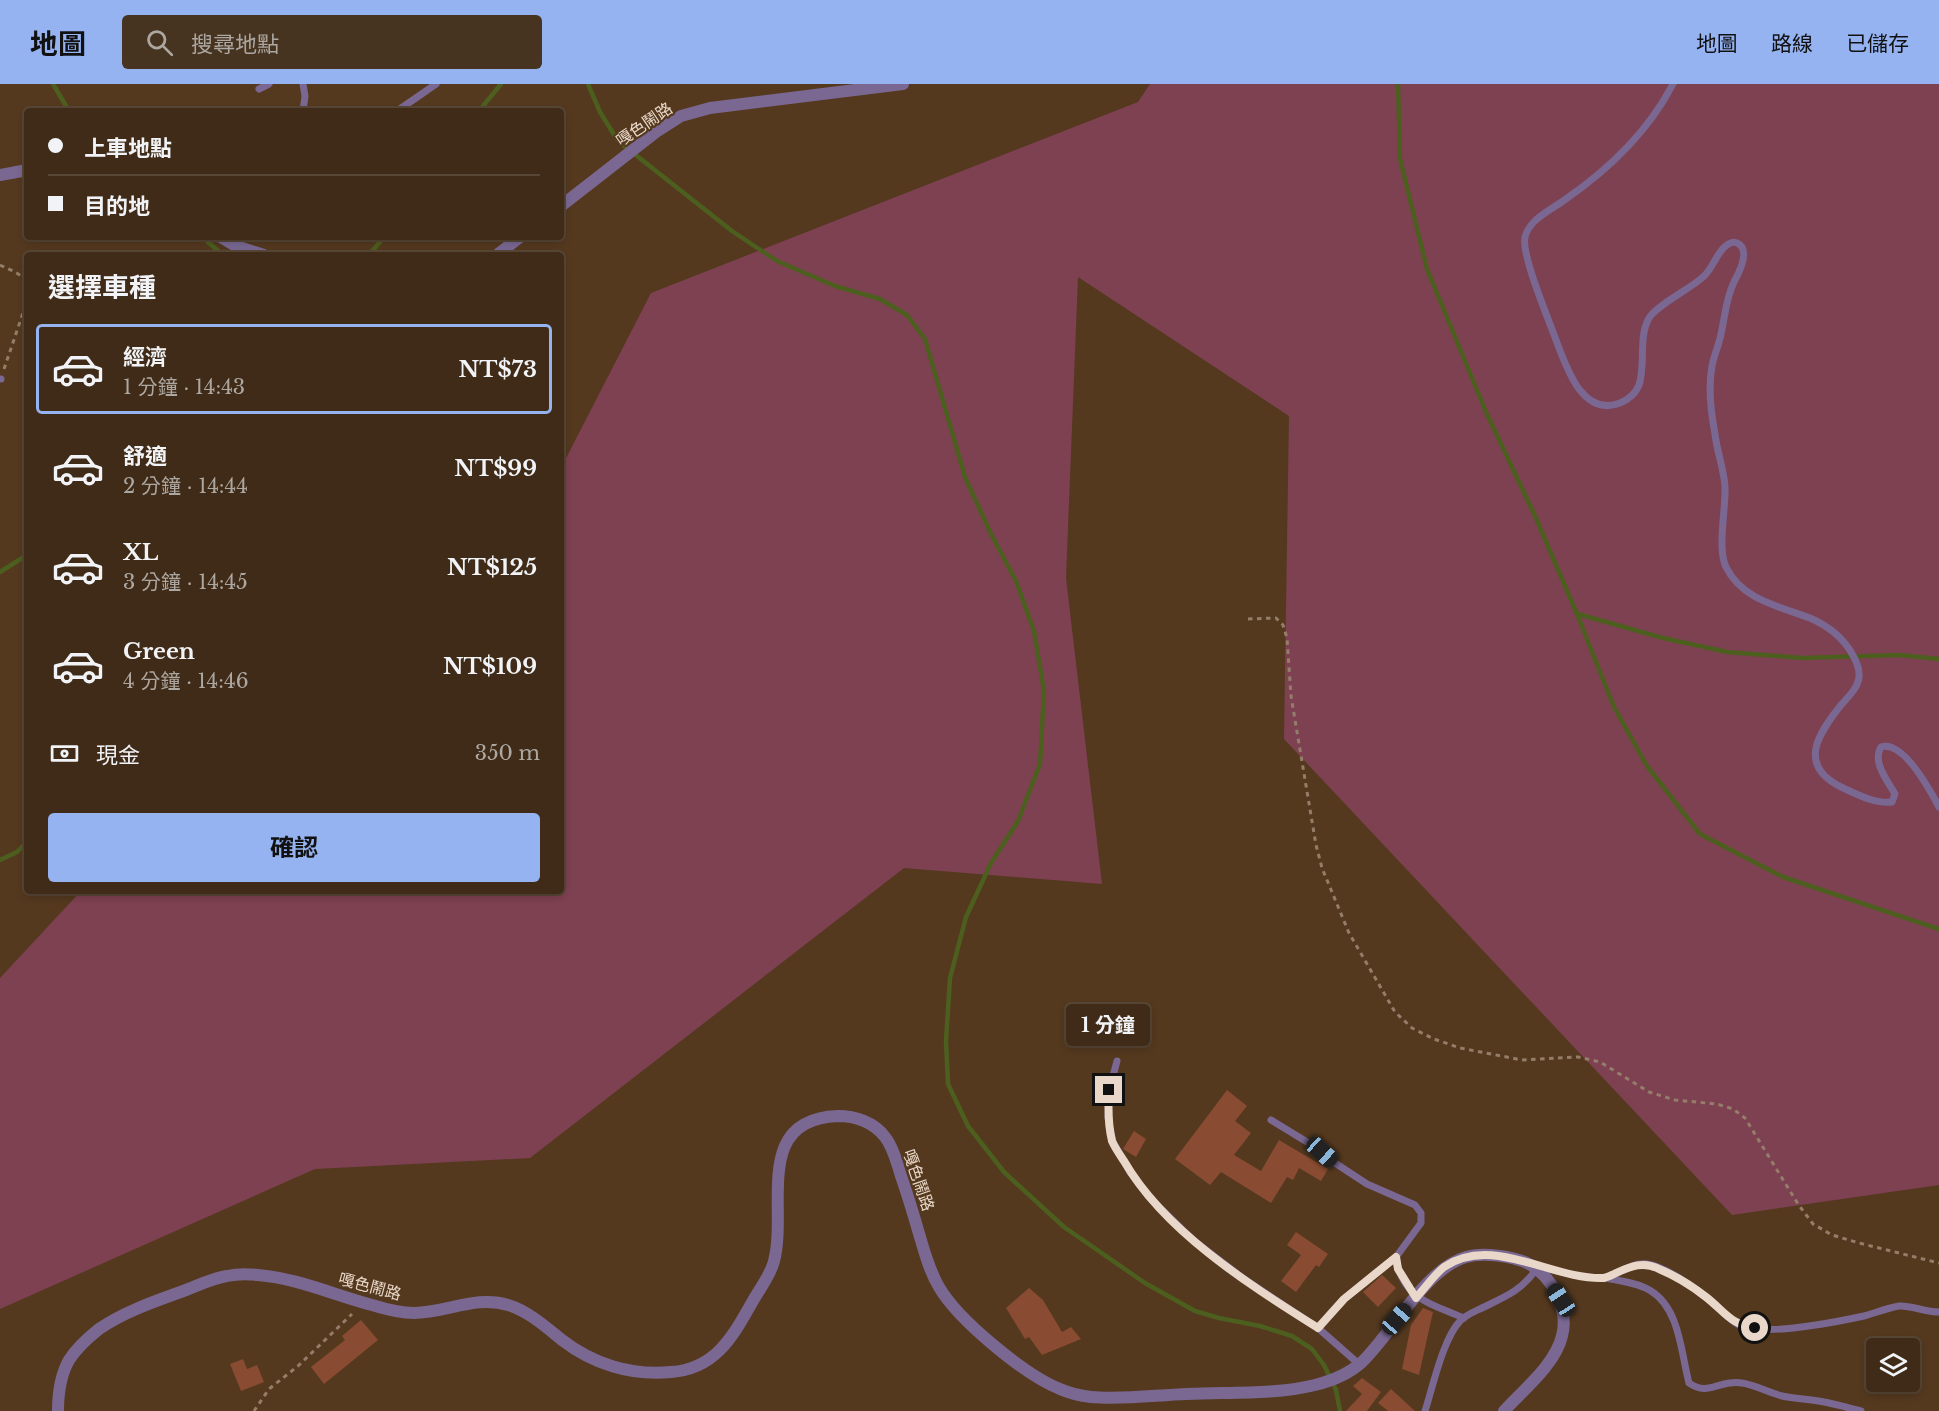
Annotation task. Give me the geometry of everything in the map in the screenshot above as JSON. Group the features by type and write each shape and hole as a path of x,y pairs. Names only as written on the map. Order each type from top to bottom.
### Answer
{"street":[{"name":"嘎色鬧路","path":"564,204 656,132 681,116 710,108 798,99 903,84"},
{"path":"0,175 24,171"},
{"path":"226,240 255,252"},
{"path":"501,252 516,240"},
{"name":"嘎色鬧路","path":"58,1411 60,1382 71,1357 97,1331 141,1306 227,1275 255,1274 288,1280 394,1311 416,1313 486,1301 510,1305 535,1319 576,1351 602,1364 635,1372 673,1372 700,1366 722,1350 774,1265 779,1225 776,1190 781,1154 788,1138 806,1122 836,1116 862,1119 884,1135 896,1160 929,1266 940,1289 960,1313 999,1350 1033,1374 1061,1390 1089,1397 1284,1390 1316,1385 1336,1378 1360,1365 1443,1268 1468,1256 1495,1254 1532,1267"},
{"path":"1504,1411 1555,1355 1564,1330 1561,1300 1547,1280 1532,1267"}],"lane":[{"path":"259,89 269,84"},
{"path":"303,84 303,108"},
{"path":"401,108 436,84"},
{"path":"1673,84 1648,124 1620,155 1583,187 1534,221 1525,235 1524,251 1544,307 1566,365 1579,390 1589,400 1603,405 1618,404 1631,396 1639,386 1645,332 1650,317 1707,274 1726,245 1732,242 1738,243 1743,248 1744,256 1731,288 1711,369 1714,431 1725,487 1722,550 1724,564 1732,578 1748,592 1768,604 1822,623 1848,646 1857,662 1860,674 1857,685 1830,718 1819,738 1814,754 1816,766 1824,777 1860,795 1892,802 1895,794 1878,761 1877,754 1881,747 1887,745 1893,747 1918,772 1939,807"},
{"path":"1117,1060 1109,1090 1108,1118 1113,1142 1130,1172 1148,1196 1193,1240 1244,1279 1318,1328 1360,1365"},
{"path":"1271,1120 1367,1184 1415,1205 1421,1213 1421,1223 1396,1257 1344,1299 1318,1328"},
{"path":"1396,1257 1398,1269 1416,1298 1464,1318"},
{"path":"1606,1278 1637,1264 1647,1264 1689,1285 1742,1327 1775,1329 1815,1325 1865,1316 1898,1306 1939,1312"},
{"path":"1425,1411 1451,1334 1464,1318 1513,1293 1525,1284 1532,1267 1606,1278 1650,1290 1663,1300 1674,1320 1689,1383 1696,1389 1708,1389 1727,1382 1742,1383 1779,1395 1822,1401 1861,1411"}],"path":[{"path":"0,265 24,278"},
{"path":"1,379 24,310"},
{"path":"1248,620 1276,618 1283,625 1287,638 1293,706 1316,845 1323,868 1358,949 1395,1012 1412,1028 1434,1039 1492,1056 1522,1060 1578,1057 1600,1062 1649,1092 1675,1100 1717,1104 1733,1109 1745,1118 1798,1204 1814,1224 1832,1234 1859,1243 1939,1263"},
{"path":"254,1411 269,1389 298,1366 364,1303"}],"shaded area":[{"path":"1150,84 1939,84 1939,1185 1732,1215 1284,739 1289,416 1078,277 1066,578 1102,884 904,868 530,1158 315,1169 0,1309 0,978 78,894 564,894 564,462 651,293 1138,102"}],"building":[{"path":"1227,1090 1247,1106 1235,1121 1251,1133 1234,1155 1261,1171 1279,1140 1328,1169 1321,1181 1299,1168 1293,1180 1287,1177 1271,1203 1221,1172 1210,1185 1175,1159"},
{"path":"1134,1131 1146,1139 1136,1157 1123,1149"},
{"path":"1296,1232 1328,1254 1319,1267 1316,1265 1296,1292 1281,1281 1301,1255 1287,1245"},
{"path":"1382,1275 1396,1288 1378,1307 1363,1292"},
{"path":"1029,1288 1043,1300 1062,1332 1071,1327 1081,1339 1042,1355 1029,1337 1025,1339 1006,1308"},
{"path":"1423,1308 1433,1312 1419,1375 1402,1369 1411,1325"},
{"path":"361,1320 378,1340 324,1384 311,1367 345,1340 342,1336"},
{"path":"243,1359 247,1369 257,1365 264,1382 241,1391 230,1364"},
{"path":"1362,1378 1381,1392 1367,1411 1346,1411 1362,1394 1353,1386"},
{"path":"1391,1389 1415,1411 1388,1411 1378,1403"}],"waterway":[{"path":"53,84 67,108"},
{"path":"481,108 501,84"},
{"path":"588,84 600,112 618,141 732,231 777,261 835,286 880,299 907,315 925,339 965,477 1016,581 1034,631 1044,691 1040,764 1018,821 991,863 966,917 950,978 946,1041 948,1084 968,1126 1004,1172 1064,1227 1145,1283 1195,1311 1292,1336 1312,1349 1324,1365 1336,1390 1340,1411"},
{"path":"1398,84 1400,159 1427,269 1486,412 1535,516 1577,614 1614,707 1647,766 1700,834 1783,877 1939,929"},
{"path":"206,240 220,252"},
{"path":"372,252 382,240"},
{"path":"0,572 24,557"},
{"path":"1578,614 1663,638 1727,652 1802,658 1900,655 1939,659"},
{"path":"0,860 17,852 24,845"}],"route":[{"path":"1109,1090 1108,1118 1113,1142 1130,1172 1148,1196 1193,1240 1216,1258 1281,1305 1318,1328 1344,1299 1396,1257 1398,1269 1416,1298 1443,1268 1468,1256 1495,1254 1590,1277 1606,1278 1637,1264 1647,1264 1689,1285 1742,1327 1755,1328"}]}
